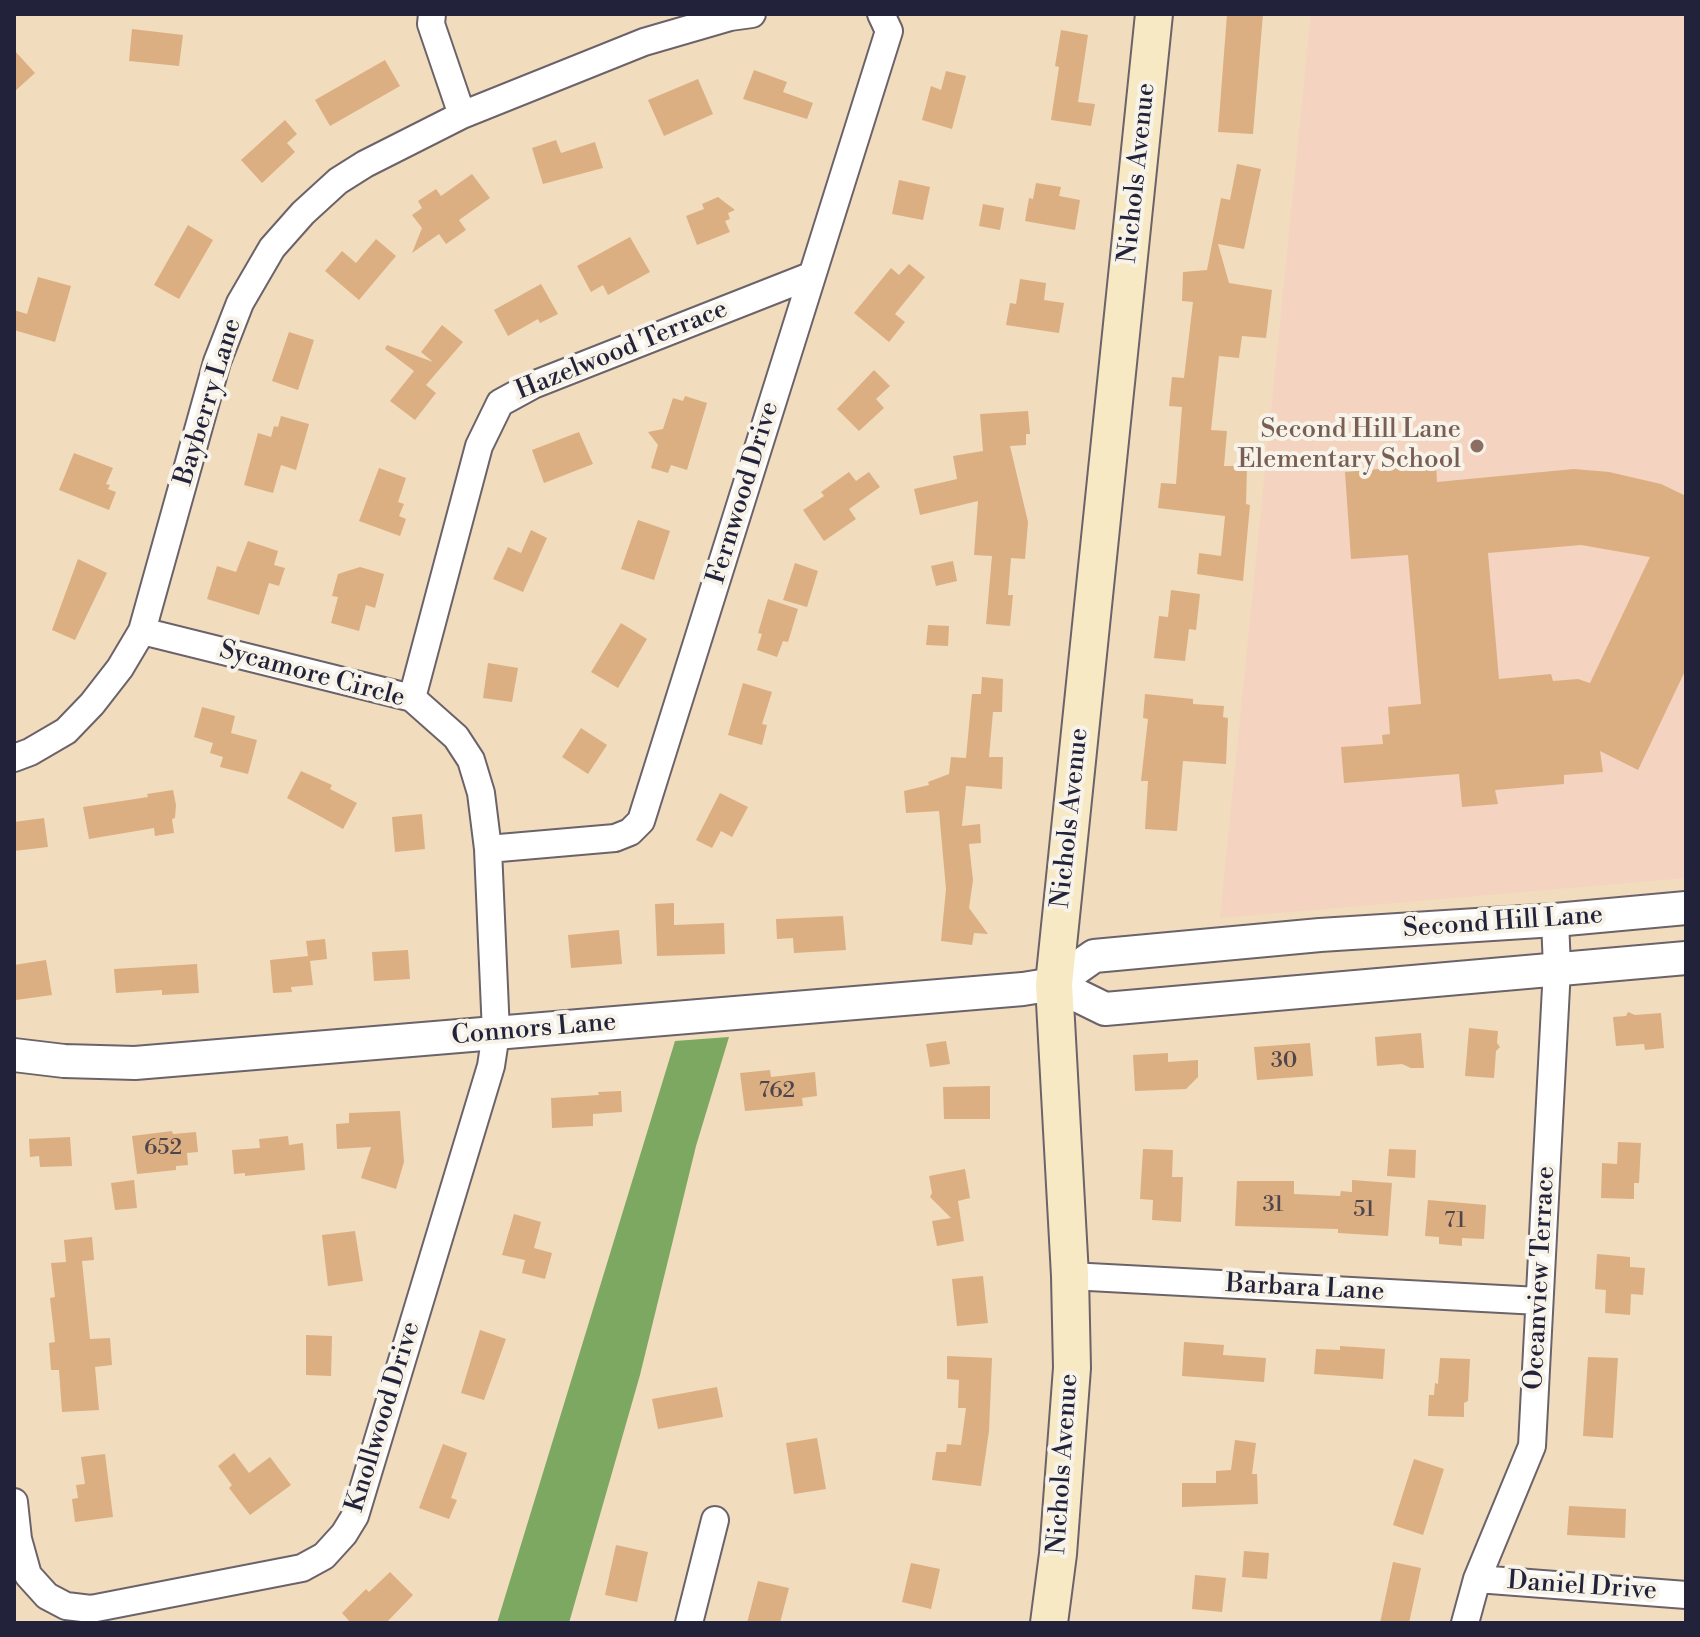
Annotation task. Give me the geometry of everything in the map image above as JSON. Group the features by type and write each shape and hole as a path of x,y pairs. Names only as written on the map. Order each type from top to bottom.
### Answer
{"main road":[{"name":"Nichols Avenue","path":"1049,1623 1058,1554 1072,1368 1054,984 1154,14"}],"street":[{"path":"432,14 431,24 462,115"},
{"name":"Bayberry Lane","path":"14,758 66,731 120,668 142,631 217,362 240,303 258,270 291,225 338,181 462,115 644,42 730,17 752,14"},
{"name":"Fernwood Drive","path":"488,849 615,838 630,832 641,821 889,31 881,14"},
{"name":"Hazelwood Terrace","path":"412,698 479,446 489,420 500,403 533,385 810,276"},
{"name":"Sycamore Circle","path":"142,631 412,698 456,737 471,760 481,793 488,849 496,1033"},
{"name":"Second Hill Lane","path":"1686,908 1320,935 1094,956 1054,984 1105,1009 1686,958"},
{"name":"Oceanview Terrace","path":"1465,1623 1477,1579 1532,1446 1557,968 1555,920"},
{"path":"1320,935 1323,989"},
{"name":"Connors Lane","path":"14,1055 64,1061 135,1063 1054,984"},
{"name":"Knollwood Drive","path":"14,1502 18,1539 28,1575 47,1596 66,1606 91,1609 302,1568 324,1556 355,1516 491,1066 496,1033"},
{"name":"Barbara Lane","path":"1070,1276 1539,1301"},
{"path":"689,1623 715,1520"},
{"name":"Daniel Drive","path":"1477,1579 1686,1595"}],"shaded area":[{"name":"Second Hill Lane Elementary School","path":"1311,14 1686,14 1686,878 1220,918"}],"green space":[{"path":"729,1037 696,1146 640,1375 569,1623 497,1623 675,1041"}],"building":[{"path":"1227,14 1263,14 1253,134 1218,132"},
{"path":"132,29 183,35 179,66 129,61"},
{"path":"1061,30 1088,35 1078,102 1095,104 1091,126 1051,120"},
{"path":"14,50 35,73 14,92"},
{"path":"385,60 400,86 330,126 315,100"},
{"path":"754,70 787,82 783,92 813,103 807,119 743,99"},
{"path":"946,71 966,76 952,129 922,120 931,86 941,90"},
{"path":"698,79 713,114 664,136 648,100"},
{"path":"285,120 297,134 287,143 295,152 262,183 241,160"},
{"path":"556,140 561,153 595,142 603,168 543,184 532,148"},
{"path":"1237,164 1261,169 1244,249 1218,244 1229,283 1272,290 1266,338 1242,336 1239,358 1219,356 1211,430 1227,431 1224,466 1247,466 1246,504 1250,505 1243,581 1197,574 1199,553 1221,556 1225,516 1158,508 1161,483 1176,484 1182,407 1169,406 1172,377 1184,378 1193,302 1182,301 1183,272 1207,270 1221,198 1230,200"},
{"path":"472,174 490,198 459,220 466,230 446,244 439,234 412,253 422,228 412,215 422,208 418,201 436,189 441,196"},
{"path":"899,180 930,187 923,220 892,214"},
{"path":"1036,183 1061,187 1059,196 1080,200 1075,230 1025,221 1029,198 1033,199"},
{"path":"718,197 735,210 728,213 730,219 725,221 730,232 697,245 686,216 704,209 702,204"},
{"path":"983,204 1004,208 1000,230 979,226"},
{"path":"188,225 213,240 179,299 154,285"},
{"path":"630,237 650,272 608,295 603,285 591,292 577,266"},
{"path":"376,239 396,256 359,300 325,271 342,251 356,263"},
{"path":"909,264 925,277 895,314 905,322 889,342 854,313 891,268 899,275"},
{"path":"38,277 71,286 55,342 14,330 14,310 27,314"},
{"path":"1020,279 1046,283 1044,300 1064,303 1059,333 1006,325 1010,303 1016,304"},
{"path":"541,284 558,314 540,323 538,319 508,336 494,310"},
{"path":"442,325 463,342 426,385 436,393 415,420 390,401 414,371 385,349 387,345 433,362 421,352"},
{"path":"289,332 314,340 298,390 272,381"},
{"path":"874,370 890,386 876,399 884,408 859,431 837,409"},
{"path":"685,396 707,403 687,470 671,465 668,473 651,468 658,445 648,432 663,429 673,398 683,401"},
{"path":"1028,411 1030,434 1026,434 1026,445 1010,446 1028,522 1025,559 1011,558 1008,595 1013,595 1010,626 986,624 992,556 974,555 978,501 920,515 914,489 957,479 953,456 983,451 980,414"},
{"path":"281,416 309,424 296,470 281,465 273,493 244,485 258,433 271,437"},
{"path":"579,432 593,464 544,483 532,450"},
{"path":"74,453 113,468 106,484 110,485 108,489 116,492 109,510 59,490"},
{"path":"1436,464 1437,482 1574,469 1609,472 1661,484 1686,496 1686,669 1638,770 1600,751 1603,772 1564,775 1564,784 1495,790 1498,804 1462,807 1459,774 1344,783 1341,747 1383,744 1382,735 1390,734 1388,707 1421,704 1408,555 1351,559 1345,472","holes":["1581,545 1650,557 1590,683 1578,679 1553,681 1551,674 1499,679 1488,553"]},
{"path":"379,468 406,478 398,502 404,504 399,516 406,519 400,536 359,521"},
{"path":"849,472 856,481 869,472 880,487 849,509 856,519 824,541 803,510 824,496 821,492"},
{"path":"638,520 670,531 654,580 621,569"},
{"path":"531,530 547,538 523,592 493,579 508,547 521,553"},
{"path":"248,541 278,551 274,565 285,568 279,586 269,583 259,615 207,599 217,566 236,572"},
{"path":"78,559 107,573 75,640 52,630"},
{"path":"953,561 957,581 936,586 931,566"},
{"path":"795,563 818,571 807,607 783,600"},
{"path":"360,567 384,574 375,608 366,605 359,631 331,623 338,597 332,596 338,574"},
{"path":"1171,590 1200,594 1196,630 1189,629 1185,661 1154,658 1159,616 1168,617"},
{"path":"768,599 798,609 788,642 783,641 777,657 757,650 762,634 758,633"},
{"path":"621,623 647,639 618,688 591,672"},
{"path":"928,625 949,626 948,646 926,645"},
{"path":"488,663 518,668 512,702 483,698"},
{"path":"982,677 1003,679 1002,712 993,712 989,757 1003,757 1002,789 966,786 962,826 980,824 981,843 969,844 973,880 969,908 988,934 974,933 972,945 941,941 946,889 939,811 906,813 904,791 929,785 928,782 949,774 951,757 966,758 972,694 981,694"},
{"path":"743,683 772,692 762,724 767,725 762,745 728,735"},
{"path":"1145,694 1193,699 1193,704 1224,706 1223,717 1228,718 1226,764 1183,761 1177,831 1145,829 1148,781 1141,781 1148,719 1143,718"},
{"path":"202,707 235,716 231,733 257,740 248,774 220,767 223,757 210,753 213,743 194,737"},
{"path":"581,728 607,745 588,774 562,757"},
{"path":"301,771 332,785 330,789 357,803 343,829 287,798"},
{"path":"173,790 176,805 175,818 172,819 174,833 155,836 154,828 89,839 83,807"},
{"path":"720,793 748,807 732,837 721,831 712,848 696,840"},
{"path":"422,814 425,849 395,852 392,817"},
{"path":"44,818 48,847 14,851 14,822"},
{"path":"674,903 674,925 724,923 725,954 657,956 655,904"},
{"path":"843,916 846,950 794,953 793,938 777,939 776,919"},
{"path":"619,930 622,964 571,968 568,935"},
{"path":"325,939 327,959 310,961 313,985 291,987 292,992 273,993 270,960 308,956 306,941"},
{"path":"408,950 410,979 374,981 372,952"},
{"path":"46,960 52,995 16,1000 14,965"},
{"path":"197,964 199,993 162,995 162,990 116,993 114,969"},
{"path":"1628,1012 1635,1015 1661,1013 1664,1048 1645,1050 1644,1044 1616,1046 1613,1017 1626,1016"},
{"path":"1469,1028 1498,1031 1497,1043 1500,1047 1496,1051 1494,1078 1465,1076"},
{"path":"1421,1033 1424,1068 1402,1064 1377,1066 1375,1037"},
{"path":"946,1041 950,1064 930,1067 926,1044"},
{"path":"1310,1043 1313,1076 1257,1080 1254,1047"},
{"path":"1168,1053 1168,1062 1198,1060 1198,1077 1186,1089 1135,1091 1133,1055"},
{"path":"770,1070 771,1077 815,1072 817,1096 802,1098 803,1106 745,1111 740,1073"},
{"path":"990,1086 990,1119 944,1119 943,1087"},
{"path":"621,1091 622,1112 593,1114 593,1126 552,1128 551,1098"},
{"path":"400,1111 404,1162 396,1189 361,1178 371,1147 337,1149 336,1124 349,1123 349,1113"},
{"path":"172,1131 173,1134 196,1132 198,1152 187,1153 188,1165 176,1166 176,1170 137,1174 132,1136"},
{"path":"288,1136 289,1145 303,1143 305,1170 245,1176 245,1173 234,1174 232,1150 260,1148 259,1139"},
{"path":"70,1137 72,1166 40,1167 39,1156 30,1157 29,1139"},
{"path":"1618,1142 1641,1143 1639,1183 1634,1183 1634,1199 1601,1198 1602,1163 1617,1164"},
{"path":"1143,1149 1173,1150 1172,1177 1183,1177 1181,1222 1152,1220 1153,1200 1140,1199"},
{"path":"1389,1149 1416,1150 1415,1178 1387,1176"},
{"path":"965,1169 970,1198 958,1201 964,1241 937,1246 932,1221 951,1218 930,1197 929,1176"},
{"path":"134,1180 137,1208 115,1210 111,1183"},
{"path":"1352,1180 1392,1183 1388,1236 1338,1233 1338,1229 1235,1226 1237,1181 1294,1181 1294,1194 1340,1196 1341,1191 1352,1192"},
{"path":"1428,1200 1486,1205 1484,1239 1462,1238 1462,1246 1439,1244 1439,1237 1425,1236"},
{"path":"514,1214 541,1222 534,1248 552,1253 545,1279 522,1273 525,1260 502,1255"},
{"path":"355,1231 363,1281 328,1286 322,1235"},
{"path":"92,1237 94,1260 82,1261 90,1339 110,1338 112,1365 95,1367 99,1410 62,1412 59,1370 51,1370 49,1343 55,1342 50,1298 55,1297 51,1263 66,1262 64,1240"},
{"path":"1597,1254 1630,1257 1630,1267 1645,1268 1643,1295 1631,1294 1630,1315 1605,1313 1606,1290 1595,1289"},
{"path":"983,1276 988,1323 957,1326 952,1279"},
{"path":"480,1330 506,1339 484,1400 461,1393"},
{"path":"306,1335 332,1336 331,1376 306,1375"},
{"path":"1184,1342 1224,1345 1223,1355 1266,1358 1264,1382 1182,1376"},
{"path":"1340,1346 1385,1349 1383,1379 1314,1374 1316,1349 1340,1350"},
{"path":"947,1356 992,1358 989,1431 981,1486 932,1480 936,1452 946,1452 947,1444 961,1445 966,1408 958,1408 959,1380 947,1379"},
{"path":"1588,1357 1618,1358 1613,1438 1583,1436"},
{"path":"1440,1358 1470,1359 1464,1417 1428,1416 1429,1395 1434,1395 1435,1383 1438,1384"},
{"path":"717,1387 723,1417 658,1429 652,1399"},
{"path":"817,1438 826,1489 794,1494 786,1443"},
{"path":"1235,1440 1256,1443 1252,1474 1257,1474 1258,1504 1182,1507 1182,1483 1216,1483 1216,1471 1231,1470"},
{"path":"443,1444 467,1453 451,1498 457,1500 449,1519 419,1508"},
{"path":"234,1453 249,1473 270,1457 291,1485 250,1515 229,1488 232,1485 218,1466"},
{"path":"105,1454 113,1517 75,1522 72,1499 78,1498 76,1485 85,1484 81,1457"},
{"path":"1414,1459 1444,1469 1423,1535 1393,1525"},
{"path":"1569,1506 1626,1509 1625,1538 1567,1535"},
{"path":"616,1545 648,1552 637,1602 605,1595"},
{"path":"1244,1551 1269,1553 1267,1579 1242,1577"},
{"path":"1393,1562 1421,1568 1409,1623 1380,1623"},
{"path":"911,1563 940,1569 931,1609 902,1602"},
{"path":"390,1572 413,1595 386,1623 351,1623 342,1613 366,1589 369,1592"},
{"path":"1195,1575 1226,1578 1222,1612 1192,1609"},
{"path":"758,1581 789,1588 780,1623 747,1623"}],"place":[{"name":"Second Hill Lane Elementary School","path":"1477,446"}]}
